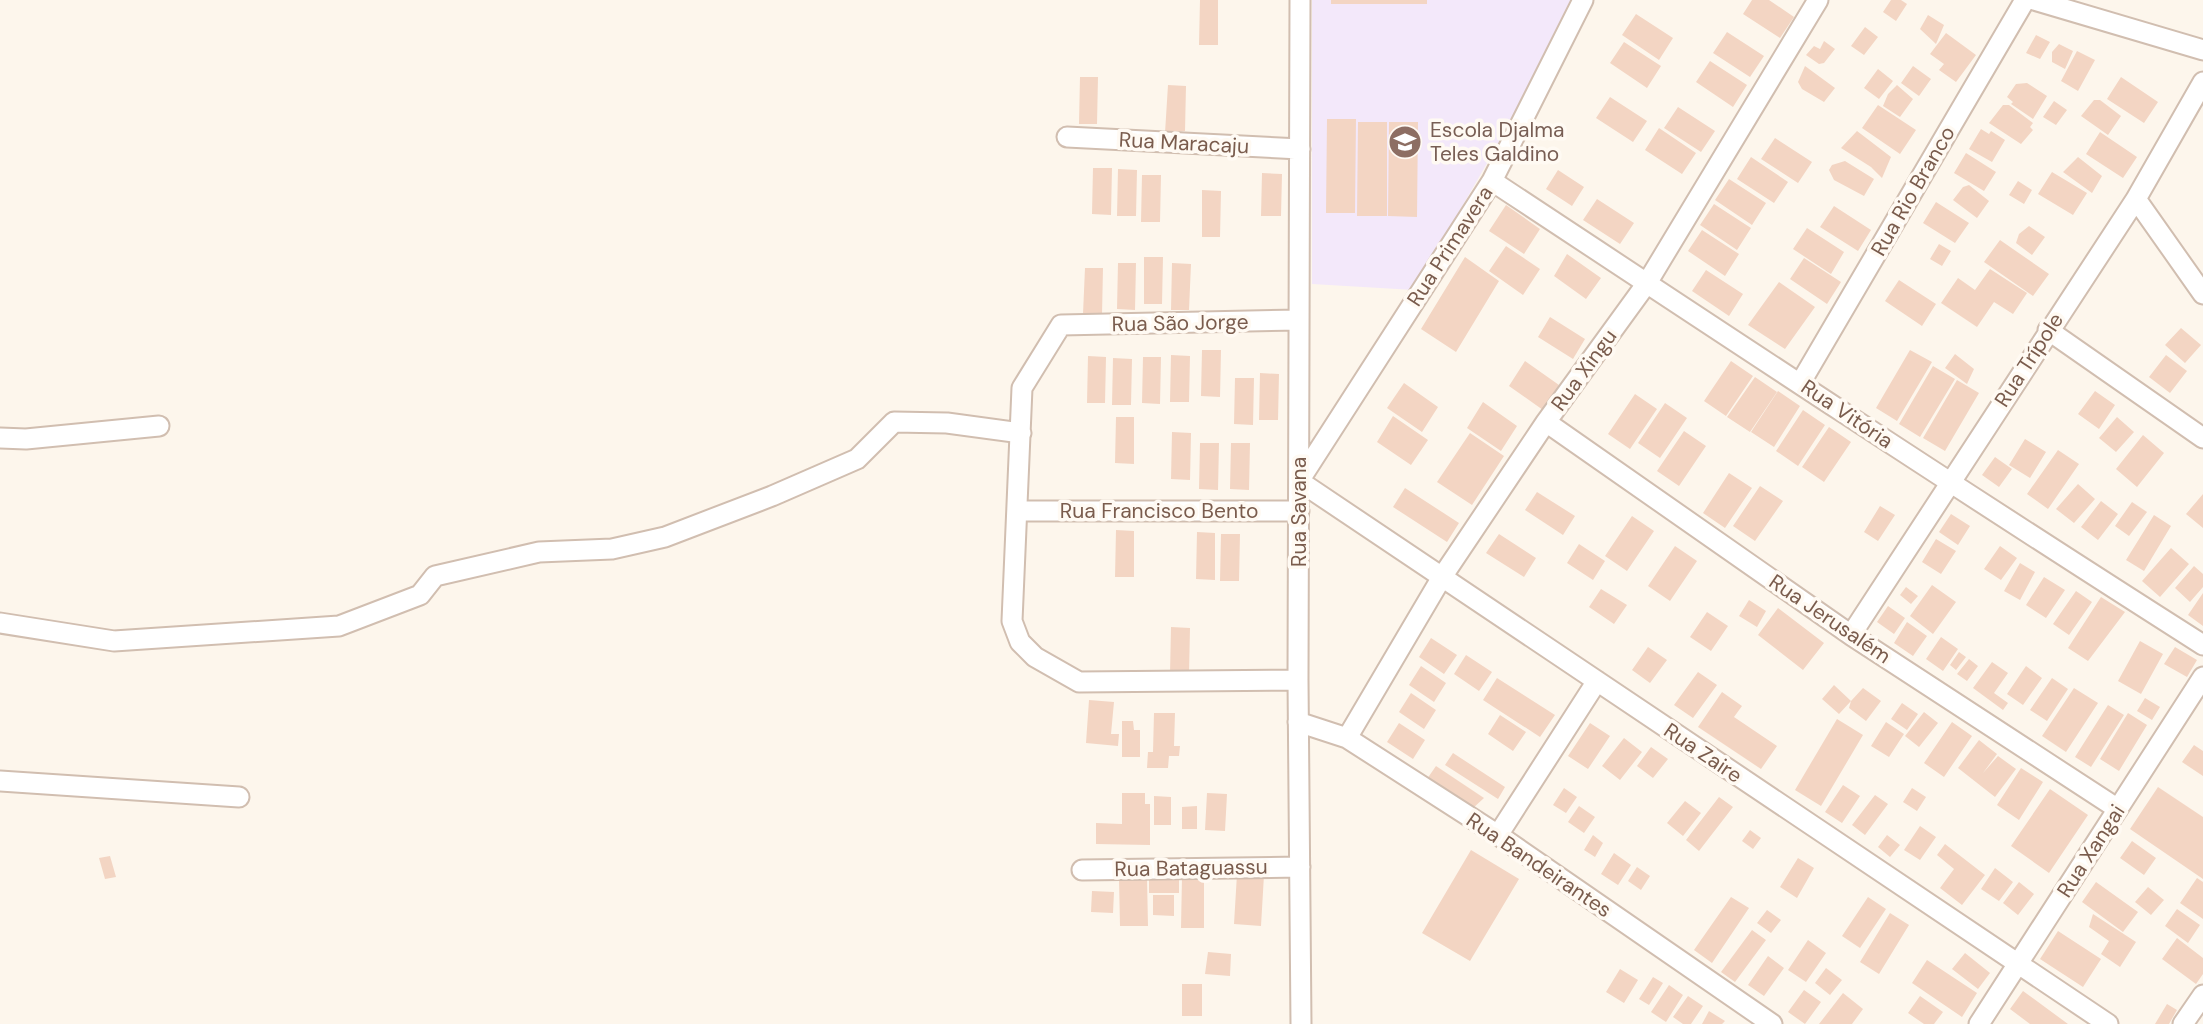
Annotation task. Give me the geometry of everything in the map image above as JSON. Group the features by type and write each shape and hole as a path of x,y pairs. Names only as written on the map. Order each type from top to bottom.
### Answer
{"street":[{"name":"Rua Savana","path":"1300,0 1298,722 1301,1024"},
{"name":"Rua Primavera","path":"1299,481 1492,181 1583,0"},
{"name":"Rua Xingu","path":"1347,738 1442,577 1546,422 1647,283 1818,0"},
{"name":"Rua Rio Branco","path":"1801,382 2025,0"},
{"path":"2034,0 2203,50"},
{"name":"Rua Trípole","path":"1850,635 2136,199 2203,82"},
{"name":"Rua Maracaju","path":"1068,137 1300,149"},
{"name":"Rua Vitória","path":"1492,181 1801,382 1949,483 2203,645"},
{"path":"2136,199 2203,294"},
{"name":"Rua São Jorge","path":"1021,433 1022,388 1061,325 1300,320"},
{"path":"2048,330 2203,438"},
{"path":"0,623 114,641 340,626 420,595 435,576 540,552 612,549 665,537 858,459 894,422 947,423 1021,433 1012,621 1015,634 1035,657 1079,682 1298,680"},
{"name":"Rua Jerusalém","path":"1546,422 1850,635 2118,809"},
{"path":"0,438 26,439 159,426"},
{"name":"Rua Zaire","path":"1299,481 2108,1024"},
{"name":"Rua Francisco Bento","path":"1018,511 1299,511"},
{"name":"Rua Xangai","path":"1979,1024 2203,677"},
{"path":"1498,835 1597,681"},
{"name":"Rua Bandeirantes","path":"1298,722 1347,738 1498,835 1772,1024"},
{"path":"0,781 239,797"},
{"name":"Rua Bataguassu","path":"1082,870 1300,867"},
{"path":"2183,1024 2203,995"}],"shaded area":[{"name":"Escola Djalma Teles Galdino","path":"1312,0 1581,0 1414,290 1312,284"}],"building":[{"path":"1200,0 1218,0 1218,45 1199,45"},
{"path":"1331,0 1427,0 1427,4 1331,4"},
{"path":"1752,0 1769,0 1794,17 1780,38 1743,14"},
{"path":"1891,0 1901,0 1907,4 1896,21 1883,12"},
{"path":"1636,14 1673,38 1659,60 1622,35"},
{"path":"1928,15 1944,25 1936,44 1920,29"},
{"path":"1865,27 1878,37 1864,55 1851,46"},
{"path":"1727,32 1764,56 1750,77 1713,53"},
{"path":"1946,33 1976,55 1956,82 1939,70 1944,64 1930,54"},
{"path":"2036,35 2050,42 2040,59 2026,53"},
{"path":"1824,41 1835,49 1824,63 1819,64 1806,55 1814,46 1820,49"},
{"path":"1624,42 1661,66 1647,88 1610,63"},
{"path":"2059,44 2073,51 2065,69 2052,62 2052,52"},
{"path":"2077,51 2095,60 2078,91 2061,81"},
{"path":"1710,61 1747,85 1733,107 1696,82"},
{"path":"1805,66 1835,88 1824,102 1802,89 1798,82"},
{"path":"1913,66 1931,79 1919,96 1901,83"},
{"path":"1878,69 1893,81 1879,99 1864,88"},
{"path":"1080,77 1098,77 1097,124 1079,124"},
{"path":"2121,77 2158,102 2144,123 2107,99"},
{"path":"2027,83 2047,96 2033,119 2011,104 2013,102 2007,97 2016,84"},
{"path":"1168,85 1186,86 1185,131 1165,133"},
{"path":"1897,85 1913,99 1900,117 1883,106 1888,94"},
{"path":"1610,97 1647,121 1633,142 1596,118"},
{"path":"2094,100 2100,100 2121,116 2108,135 2081,116"},
{"path":"2054,101 2067,110 2056,125 2043,117"},
{"path":"1878,105 1916,130 1900,154 1862,128"},
{"path":"2003,105 2009,105 2033,123 2030,127 2033,130 2021,144 1989,123"},
{"path":"1678,107 1715,131 1701,152 1664,128"},
{"path":"1327,119 1356,119 1355,213 1326,213"},
{"path":"1358,122 1387,122 1387,216 1357,216"},
{"path":"1389,122 1418,122 1417,217 1388,216"},
{"path":"1659,128 1696,153 1682,174 1645,150"},
{"path":"1981,129 1989,134 1991,131 2005,140 1992,162 1969,149"},
{"path":"1857,131 1891,157 1882,178 1871,167 1841,148"},
{"path":"2100,132 2137,157 2123,178 2086,154"},
{"path":"1775,138 1812,162 1798,183 1761,159"},
{"path":"1966,153 1996,172 1984,191 1954,173"},
{"path":"1751,157 1788,182 1774,203 1737,179"},
{"path":"2078,157 2102,176 2092,193 2063,172"},
{"path":"1845,161 1874,179 1864,196 1834,180 1829,170 1832,165"},
{"path":"1093,168 1112,168 1111,215 1092,214"},
{"path":"1118,169 1137,170 1136,216 1117,216"},
{"path":"1558,170 1584,187 1572,206 1546,189"},
{"path":"2052,172 2087,193 2073,215 2038,194"},
{"path":"1262,173 1282,174 1281,216 1261,216"},
{"path":"1142,175 1161,175 1160,222 1141,222"},
{"path":"1729,179 1766,203 1752,225 1715,200"},
{"path":"2018,181 2032,190 2024,204 2009,195"},
{"path":"1969,185 1989,201 1977,218 1953,200 1963,187"},
{"path":"1202,190 1221,191 1220,237 1202,237"},
{"path":"1597,199 1634,223 1620,244 1583,220"},
{"path":"1936,202 1969,223 1955,243 1923,223"},
{"path":"1714,204 1751,228 1737,250 1700,225"},
{"path":"1506,205 1540,229 1524,254 1489,231"},
{"path":"1834,206 1871,230 1858,251 1820,227"},
{"path":"2029,226 2045,237 2032,255 2016,243 2019,234"},
{"path":"1807,228 1844,252 1831,274 1793,249"},
{"path":"1702,230 1739,254 1725,276 1688,251"},
{"path":"2000,240 2049,274 2033,296 1984,262"},
{"path":"1939,244 1951,251 1942,266 1930,259"},
{"path":"1506,246 1540,269 1523,295 1489,271"},
{"path":"1567,254 1601,278 1586,299 1554,276"},
{"path":"1144,257 1163,257 1162,304 1144,304"},
{"path":"1465,257 1499,281 1456,352 1421,329"},
{"path":"1804,258 1841,282 1827,304 1790,279"},
{"path":"1118,263 1136,263 1135,310 1117,309"},
{"path":"1172,263 1191,264 1189,310 1171,310"},
{"path":"1085,268 1103,268 1102,315 1083,314"},
{"path":"1990,269 2027,293 2013,314 1994,302 1977,327 1941,303 1958,278 1975,290"},
{"path":"1706,270 1743,294 1729,316 1692,291"},
{"path":"1899,280 1936,304 1922,326 1885,301"},
{"path":"1779,282 1815,307 1785,349 1748,325"},
{"path":"1550,317 1585,339 1573,359 1538,337"},
{"path":"2181,328 2201,345 2185,363 2165,345"},
{"path":"1202,350 1221,350 1220,397 1201,396"},
{"path":"1910,350 1932,362 1897,421 1876,408"},
{"path":"1955,354 1974,369 1967,384 1945,368"},
{"path":"1171,355 1190,356 1189,402 1170,402"},
{"path":"2166,355 2187,371 2170,393 2149,377"},
{"path":"1088,356 1106,357 1105,403 1087,403"},
{"path":"1143,357 1161,357 1160,404 1142,403"},
{"path":"1113,358 1132,359 1131,405 1112,405"},
{"path":"1525,361 1559,385 1543,410 1509,386"},
{"path":"1731,361 1753,376 1726,416 1704,401"},
{"path":"1933,366 1955,379 1920,437 1899,424"},
{"path":"1260,373 1279,374 1278,420 1259,420"},
{"path":"1755,377 1777,392 1750,432 1727,417"},
{"path":"1235,378 1254,378 1253,425 1234,424"},
{"path":"1957,380 1979,393 1945,451 1923,438"},
{"path":"1404,383 1438,407 1422,432 1387,408"},
{"path":"1778,391 1800,406 1774,447 1751,432"},
{"path":"2095,391 2115,405 2099,429 2078,414"},
{"path":"1635,394 1657,409 1630,449 1608,434"},
{"path":"1483,402 1517,426 1501,451 1467,428"},
{"path":"1665,403 1687,418 1660,458 1638,443"},
{"path":"1803,410 1825,425 1798,466 1776,451"},
{"path":"1393,416 1428,440 1411,465 1377,442"},
{"path":"1116,417 1134,417 1134,464 1115,463"},
{"path":"2117,417 2134,432 2116,452 2099,438"},
{"path":"1829,427 1851,442 1824,482 1802,467"},
{"path":"1684,431 1706,446 1679,486 1657,471"},
{"path":"1172,432 1191,433 1190,480 1171,479"},
{"path":"1470,433 1504,456 1472,505 1437,482"},
{"path":"2143,435 2164,453 2137,487 2116,469"},
{"path":"2025,439 2046,452 2030,478 2009,465"},
{"path":"1200,443 1219,443 1218,490 1199,489"},
{"path":"1231,443 1250,443 1249,490 1230,489"},
{"path":"2058,450 2079,464 2048,509 2027,494"},
{"path":"1995,457 2012,469 1999,487 1982,475"},
{"path":"1729,473 1752,488 1725,528 1703,513"},
{"path":"2078,484 2095,499 2074,523 2056,509"},
{"path":"1760,486 1783,501 1755,541 1733,526"},
{"path":"1405,488 1459,523 1447,542 1393,507"},
{"path":"1537,492 1575,516 1563,535 1525,510"},
{"path":"2203,494 2203,528 2186,514"},
{"path":"2101,501 2118,514 2098,540 2081,527"},
{"path":"2132,502 2147,512 2129,536 2115,526"},
{"path":"1880,506 1895,515 1878,541 1864,532"},
{"path":"1951,514 1970,526 1958,545 1939,532"},
{"path":"2154,515 2171,526 2144,571 2126,560"},
{"path":"1632,516 1654,531 1627,571 1605,556"},
{"path":"1116,530 1134,531 1134,577 1115,577"},
{"path":"1197,532 1215,533 1215,580 1196,579"},
{"path":"1221,534 1240,534 1239,581 1220,581"},
{"path":"1499,534 1536,558 1524,577 1486,553"},
{"path":"1936,539 1956,551 1941,574 1922,562"},
{"path":"1579,544 1605,561 1593,580 1567,563"},
{"path":"1675,546 1697,561 1670,601 1648,586"},
{"path":"2000,546 2017,558 2001,580 1984,569"},
{"path":"2171,548 2189,564 2160,597 2142,581"},
{"path":"2020,563 2035,572 2020,600 2004,591"},
{"path":"2194,566 2203,574 2203,587 2190,602 2175,588"},
{"path":"2044,577 2065,590 2046,618 2026,605"},
{"path":"1932,585 1956,602 1933,634 1910,616"},
{"path":"1906,587 1918,596 1911,604 1900,595"},
{"path":"1601,589 1627,605 1614,624 1589,607"},
{"path":"2076,591 2092,602 2069,635 2053,624"},
{"path":"2203,593 2203,626 2188,615"},
{"path":"2101,597 2125,612 2088,661 2068,648"},
{"path":"1749,600 1766,611 1757,627 1739,616"},
{"path":"1888,606 1905,618 1894,634 1877,622"},
{"path":"1778,608 1824,643 1803,670 1758,635"},
{"path":"1707,612 1728,626 1711,651 1690,637"},
{"path":"1907,622 1927,636 1913,656 1894,643"},
{"path":"1171,627 1190,628 1189,674 1170,674"},
{"path":"1941,637 1958,649 1943,671 1926,659"},
{"path":"1431,638 1457,655 1444,674 1419,657"},
{"path":"2140,641 2163,654 2141,694 2118,681"},
{"path":"1648,647 1667,660 1650,683 1632,670"},
{"path":"2175,647 2197,660 2187,677 2164,664"},
{"path":"1959,652 1966,657 1956,670 1950,665"},
{"path":"1466,655 1492,672 1479,691 1454,674"},
{"path":"1969,659 1978,666 1967,681 1957,674"},
{"path":"1992,662 2008,673 1994,693 2008,703 2003,710 1973,688"},
{"path":"1421,666 1446,683 1434,702 1409,685"},
{"path":"2026,666 2042,678 2023,705 2007,694"},
{"path":"1698,672 1717,685 1693,718 1674,705"},
{"path":"1497,678 1555,715 1540,737 1483,700"},
{"path":"2052,678 2068,689 2047,721 2030,710"},
{"path":"1834,685 1851,701 1839,714 1822,699"},
{"path":"1863,688 1881,701 1866,721 1849,708 1851,701"},
{"path":"2074,688 2098,703 2066,752 2042,736"},
{"path":"1722,692 1742,706 1734,717 1777,746 1761,769 1698,727"},
{"path":"1411,693 1436,710 1424,729 1399,712"},
{"path":"2145,698 2160,707 2152,720 2137,711"},
{"path":"1089,700 1114,702 1111,734 1119,734 1118,746 1086,743"},
{"path":"1902,703 1918,714 1907,730 1891,719"},
{"path":"2108,705 2124,715 2091,767 2075,757"},
{"path":"1924,712 1938,723 1919,747 1905,736"},
{"path":"1154,713 1175,713 1174,746 1180,746 1179,756 1169,756 1168,768 1147,768 1148,752 1153,752"},
{"path":"2128,713 2147,725 2119,771 2100,759"},
{"path":"1500,715 1526,732 1513,751 1488,734"},
{"path":"1837,719 1863,735 1821,806 1795,790"},
{"path":"1122,721 1133,721 1134,730 1140,730 1140,757 1122,757"},
{"path":"1886,722 1904,734 1889,757 1871,746"},
{"path":"1952,722 1972,736 1944,777 1924,763"},
{"path":"1399,723 1425,740 1413,759 1387,742"},
{"path":"1590,723 1610,736 1588,769 1568,756"},
{"path":"1624,738 1642,752 1620,780 1602,766"},
{"path":"1979,740 1997,754 1983,773 1998,756 2016,769 1995,797 1958,768"},
{"path":"2194,745 2203,751 2203,776 2182,762"},
{"path":"1651,747 1668,759 1653,778 1637,766"},
{"path":"1453,753 1505,787 1498,799 1445,765"},
{"path":"1436,766 1484,798 1472,809 1427,779"},
{"path":"2021,768 2043,782 2019,820 1997,805"},
{"path":"1843,785 1860,796 1842,823 1825,812"},
{"path":"2158,787 2203,817 2203,879 2130,829"},
{"path":"1564,788 1577,797 1566,813 1553,805"},
{"path":"1912,788 1926,797 1917,811 1903,802"},
{"path":"2050,789 2088,815 2049,873 2011,846"},
{"path":"1122,793 1145,793 1145,804 1150,804 1150,845 1096,844 1096,823 1122,824"},
{"path":"1207,793 1227,794 1225,831 1205,830"},
{"path":"1875,795 1888,804 1865,835 1852,825"},
{"path":"1154,796 1171,797 1171,825 1154,825"},
{"path":"1719,797 1733,807 1699,851 1686,840"},
{"path":"1685,801 1701,813 1683,836 1667,823"},
{"path":"1197,806 1197,829 1182,829 1182,807"},
{"path":"1579,806 1595,817 1584,833 1568,822"},
{"path":"1920,826 1936,837 1920,860 1904,850"},
{"path":"1750,830 1761,838 1753,849 1742,841"},
{"path":"1593,835 1603,843 1595,857 1584,850"},
{"path":"1887,835 1900,845 1890,857 1878,847"},
{"path":"2132,841 2156,858 2144,875 2120,858"},
{"path":"1945,844 1985,875 1962,905 1940,888 1954,869 1937,855"},
{"path":"1471,850 1519,879 1470,961 1422,933"},
{"path":"1614,853 1631,865 1618,885 1601,874"},
{"path":"110,856 116,877 105,879 99,858"},
{"path":"1798,858 1814,868 1797,898 1780,887"},
{"path":"1637,867 1650,876 1641,890 1628,881"},
{"path":"1995,868 2013,882 1999,901 1981,889"},
{"path":"1237,874 1264,875 1261,926 1234,924"},
{"path":"1149,876 1179,877 1179,893 1149,893"},
{"path":"1182,877 1204,877 1204,928 1181,928"},
{"path":"1119,878 1147,878 1148,926 1120,926"},
{"path":"2197,878 2203,882 2203,919 2180,903"},
{"path":"2019,882 2034,894 2018,915 2003,903"},
{"path":"2096,882 2138,912 2123,932 2082,902"},
{"path":"2148,887 2164,900 2151,915 2135,902"},
{"path":"1092,891 1114,892 1113,913 1091,912"},
{"path":"1153,895 1174,895 1174,916 1153,915"},
{"path":"1731,897 1749,908 1712,963 1694,950"},
{"path":"1868,897 1886,909 1860,948 1842,936"},
{"path":"2177,909 2200,925 2188,943 2165,926"},
{"path":"1767,910 1781,920 1771,933 1757,923"},
{"path":"1890,913 1909,925 1879,974 1860,962"},
{"path":"2093,914 2136,942 2120,967 2101,954 2109,941 2089,927"},
{"path":"1752,930 1766,940 1735,982 1721,972"},
{"path":"2058,931 2101,959 2083,987 2040,959"},
{"path":"2177,938 2203,958 2203,974 2196,984 2162,959"},
{"path":"1808,940 1826,953 1806,982 1788,970"},
{"path":"1208,952 1231,954 1230,976 1205,974"},
{"path":"1965,953 1990,973 1978,989 1952,969"},
{"path":"1768,956 1784,968 1764,996 1748,985"},
{"path":"1927,960 1977,993 1962,1017 1912,983"},
{"path":"1826,968 1842,980 1830,995 1815,983"},
{"path":"1620,969 1638,980 1624,1003 1606,992"},
{"path":"1653,977 1663,983 1649,1005 1639,999"},
{"path":"1182,984 1202,984 1202,1016 1182,1016"},
{"path":"1669,985 1683,995 1666,1022 1651,1012"},
{"path":"1804,990 1821,1002 1805,1024 1788,1012"},
{"path":"2023,991 2068,1024 2030,1024 2010,1009"},
{"path":"1843,993 1863,1009 1852,1024 1819,1024"},
{"path":"1688,996 1703,1006 1691,1024 1683,1024 1673,1017"},
{"path":"1920,996 1943,1012 1934,1024 1924,1024 1908,1013"},
{"path":"2167,1004 2177,1010 2169,1024 2155,1024"},
{"path":"1709,1011 1725,1021 1722,1024 1702,1024"}],"place":[{"name":"Escola Djalma Teles Galdino","path":"1405,142"}]}
